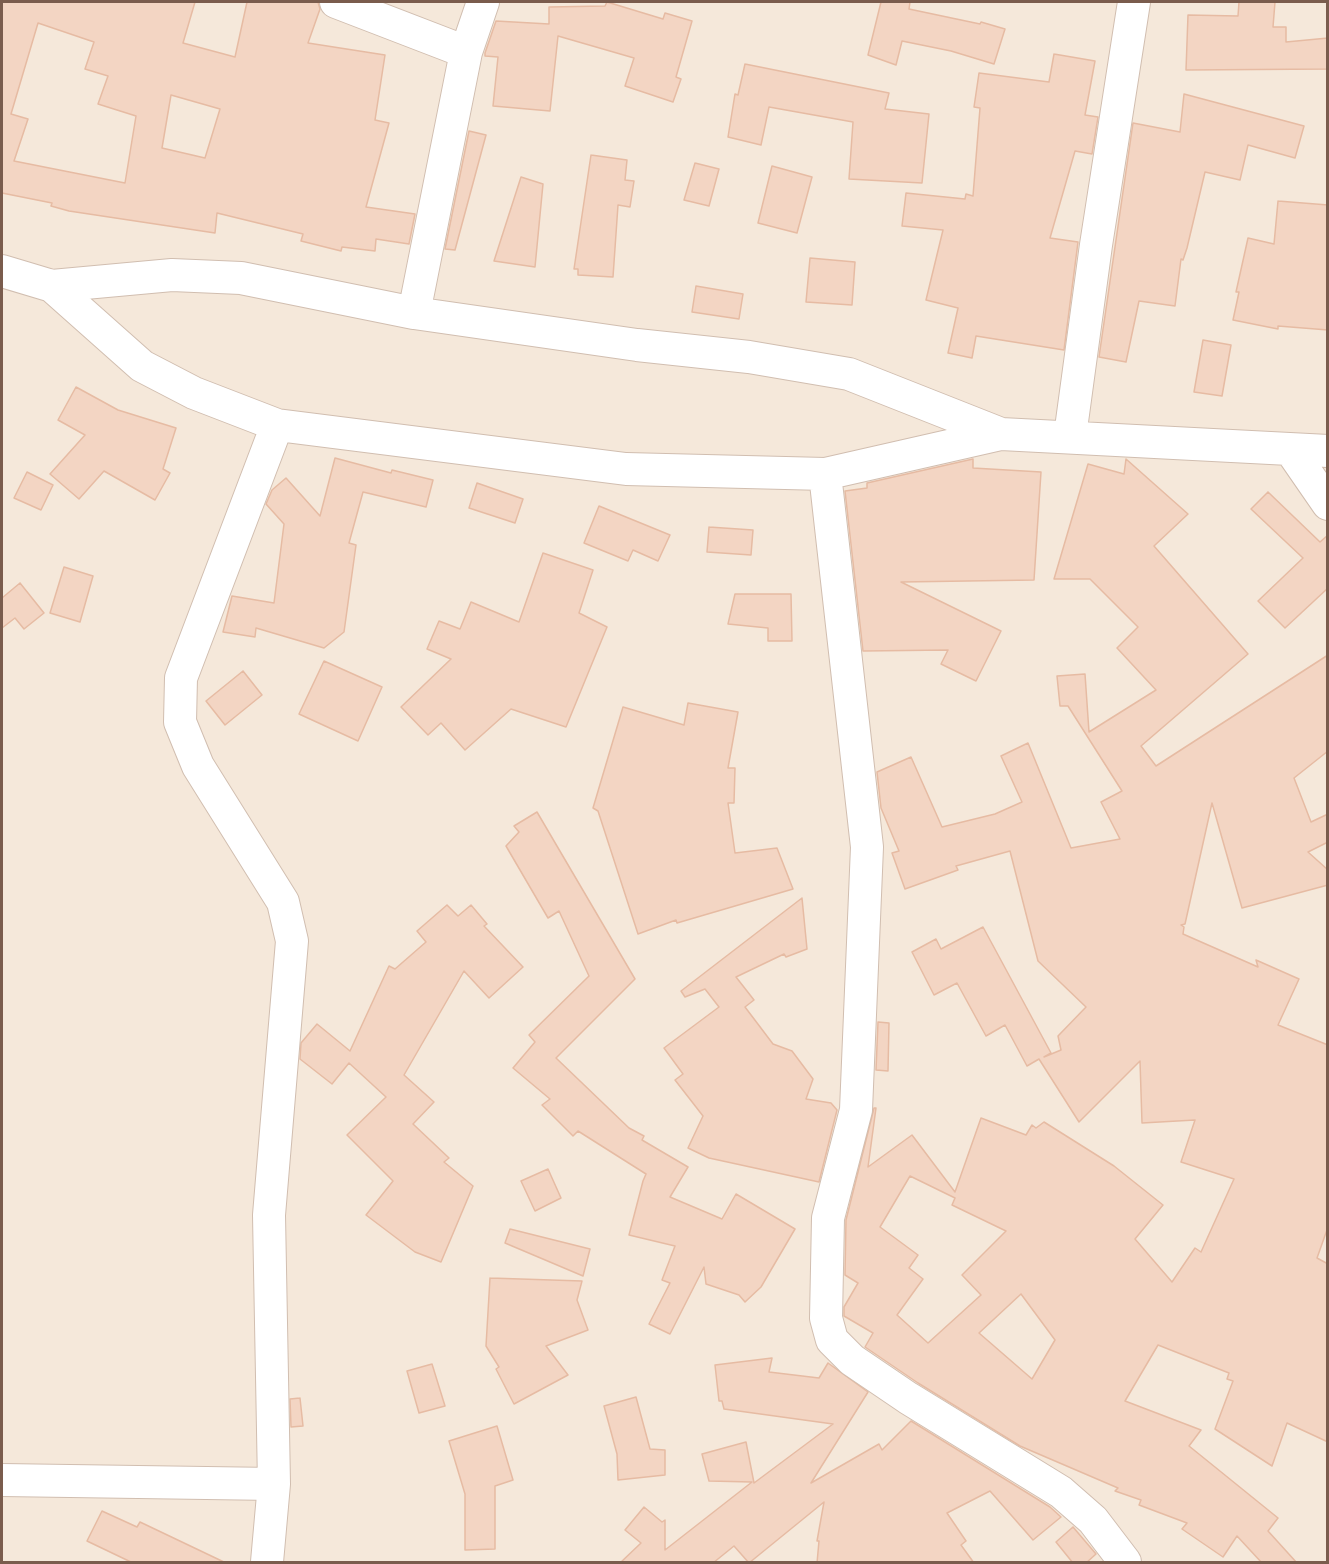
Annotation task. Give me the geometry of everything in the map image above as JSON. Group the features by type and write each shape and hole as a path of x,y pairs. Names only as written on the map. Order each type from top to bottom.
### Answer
{"street":[{"path":"336,2 466,52"},
{"path":"414,313 466,52 483,2"},
{"path":"1070,436 1096,245 1134,2"},
{"path":"2,271 52,286 172,275 241,278 414,313 637,345 750,357 849,374 1001,434"},
{"path":"52,286 142,366 194,393 277,425 627,469 825,474 1001,434 1328,451"},
{"path":"267,1563 274,1484 269,1215 292,941 283,902 198,766 180,722 181,678 277,425"},
{"path":"1290,449 1328,504"},
{"path":"825,474 867,847 856,1110 828,1218 826,1318 832,1340 852,1360 908,1398 1061,1492 1093,1520 1125,1563"},
{"path":"2,1480 274,1484"}],"shaded area":[{"path":"2,2 1327,2 1327,1562 2,1562"}],"building":[{"path":"2,2 195,2 183,43 235,57 247,2 318,2 320,9 308,43 385,55 375,120 389,123 366,207 415,214 409,244 376,239 375,251 342,247 341,251 301,241 303,234 217,213 215,233 69,211 51,206 52,203 2,193","holes":["38,23 94,42 85,69 108,76 98,104 136,116 125,183 14,161 28,119 11,114","171,95 220,109 205,158 162,148"]},
{"path":"607,2 663,19 665,13 692,21 676,77 681,79 673,102 625,86 634,58 558,36 550,111 493,106 498,57 485,56 485,53 496,21 549,24 549,7 605,6"},
{"path":"881,2 910,2 909,9 980,24 981,22 1005,29 994,64 951,51 902,41 896,65 868,55"},
{"path":"1239,2 1275,2 1273,27 1286,27 1286,42 1328,38 1328,69 1186,70 1188,15 1238,16"},
{"path":"1054,54 1095,61 1085,115 1098,117 1092,154 1075,151 1050,238 1078,242 1064,350 976,336 972,358 948,353 958,308 926,300 943,230 902,226 906,193 965,199 966,194 973,196 980,108 974,107 979,73 1049,82"},
{"path":"745,64 889,93 885,109 929,114 922,183 849,179 853,122 769,107 761,145 728,137 735,94 738,95"},
{"path":"1184,94 1304,126 1295,158 1248,145 1240,180 1205,172 1187,248 1183,260 1181,259 1175,306 1139,301 1126,362 1099,357 1133,123 1180,132"},
{"path":"469,131 486,135 455,250 445,249"},
{"path":"591,155 627,160 625,180 634,181 630,207 618,205 613,277 578,275 578,269 574,269"},
{"path":"695,163 719,169 709,206 684,200"},
{"path":"772,166 812,177 797,233 758,223"},
{"path":"521,177 543,184 535,267 494,261"},
{"path":"1278,201 1328,205 1328,330 1278,326 1278,329 1233,320 1239,292 1236,292 1248,238 1274,244"},
{"path":"810,258 855,262 852,305 806,302"},
{"path":"696,286 743,294 739,319 692,312"},
{"path":"1203,340 1231,345 1222,396 1194,392"},
{"path":"76,387 118,410 176,428 163,469 170,473 155,500 104,471 79,499 50,474 85,435 58,420"},
{"path":"335,458 391,473 392,470 433,480 426,507 363,492 349,543 356,545 344,632 324,648 256,628 255,637 223,632 232,596 274,603 284,524 266,504 272,490 286,478 320,516"},
{"path":"973,459 973,468 1041,472 1034,580 901,582 1001,631 976,681 941,664 948,650 863,651 845,491 867,488 867,483"},
{"path":"1126,459 1188,514 1154,546 1248,654 1141,746 1156,766 1328,655 1328,751 1294,778 1311,822 1328,814 1328,842 1308,852 1328,870 1328,885 1242,908 1212,803 1185,924 1181,925 1184,927 1183,934 1258,967 1256,960 1299,979 1278,1025 1328,1045 1328,1227 1317,1258 1328,1264 1328,1442 1287,1423 1272,1466 1215,1429 1233,1381 1227,1379 1229,1373 1158,1345 1125,1401 1201,1430 1189,1446 1278,1518 1268,1531 1297,1563 1262,1563 1237,1536 1223,1557 1182,1529 1187,1523 1139,1505 1141,1500 1115,1491 1118,1488 1020,1446 918,1383 865,1347 873,1333 844,1316 844,1307 858,1283 845,1275 846,1220 874,1108 876,1108 868,1167 912,1135 955,1192 981,1118 1026,1135 1032,1125 1036,1128 1044,1122 1114,1166 1163,1205 1135,1239 1172,1282 1195,1248 1201,1252 1234,1179 1181,1162 1195,1120 1142,1123 1140,1061 1079,1122 1039,1059 1027,1066 1005,1025 986,1036 957,983 934,995 912,952 936,939 941,949 983,927 1051,1053 1044,1057 1061,1050 1058,1036 1086,1007 1038,961 1010,851 956,866 958,870 905,889 892,853 899,851 881,808 877,772 911,757 942,827 995,814 1022,802 1001,756 1028,743 1071,848 1120,839 1101,802 1122,791 1068,706 1060,706 1057,676 1085,674 1089,732 1156,690 1117,648 1138,627 1090,579 1054,579 1088,464 1124,474","holes":["910,1176 955,1198 952,1205 1006,1231 962,1275 981,1295 928,1343 897,1315 923,1279 909,1268 918,1255 880,1227","1021,1294 1055,1340 1032,1379 979,1333"]},
{"path":"27,472 53,485 41,510 14,498"},
{"path":"477,483 523,499 515,523 469,508"},
{"path":"1268,492 1320,542 1328,535 1328,588 1285,628 1258,601 1303,558 1251,509"},
{"path":"599,506 670,535 658,561 633,550 628,561 584,543"},
{"path":"709,527 753,530 751,555 707,552"},
{"path":"543,553 593,570 579,613 607,627 566,727 511,709 465,750 441,723 428,735 401,707 451,659 427,649 439,621 460,629 471,602 519,622"},
{"path":"64,567 93,576 80,622 50,613"},
{"path":"20,583 44,613 24,629 15,618 2,628 2,598"},
{"path":"735,594 791,594 792,641 768,641 768,628 728,624"},
{"path":"324,661 382,687 358,741 299,714"},
{"path":"243,671 262,695 225,725 206,701"},
{"path":"688,703 738,712 728,768 735,768 734,803 728,803 735,853 777,848 793,889 677,923 676,920 638,934 598,811 593,808 623,707 684,725"},
{"path":"537,812 635,979 556,1058 629,1128 644,1136 642,1140 688,1167 670,1197 722,1219 736,1194 795,1229 761,1287 745,1302 739,1295 706,1284 704,1267 670,1334 649,1324 670,1283 662,1280 675,1246 629,1235 646,1174 578,1131 573,1136 542,1105 550,1099 513,1068 535,1042 529,1035 589,976 559,911 548,918 506,846 519,832 514,826"},
{"path":"802,898 807,949 786,957 784,954 736,977 754,1000 745,1007 773,1044 792,1051 813,1079 806,1099 831,1103 837,1110 819,1182 709,1158 688,1148 703,1116 675,1080 683,1074 664,1048 719,1007 705,989 685,997 681,991"},
{"path":"447,905 458,916 471,905 487,924 484,926 523,967 489,998 464,971 404,1075 434,1102 413,1124 449,1158 444,1162 473,1186 441,1262 415,1252 366,1215 393,1181 347,1135 386,1097 349,1063 332,1084 300,1059 301,1043 317,1024 350,1051 389,966 395,969 426,942 417,931"},
{"path":"878,1022 889,1023 888,1071 876,1070"},
{"path":"548,1169 561,1198 535,1211 521,1181"},
{"path":"510,1229 590,1249 583,1276 505,1243"},
{"path":"490,1278 582,1281 577,1300 588,1330 546,1346 568,1375 514,1404 496,1369 499,1367 486,1346"},
{"path":"772,1358 769,1372 819,1378 828,1363 868,1392 811,1483 879,1444 882,1450 911,1421 1050,1507 1061,1517 1033,1540 990,1491 947,1513 966,1541 961,1545 974,1563 817,1563 819,1541 817,1541 824,1502 749,1563 734,1546 713,1563 620,1563 641,1543 625,1530 644,1507 662,1522 665,1520 665,1550 752,1482 709,1481 702,1454 746,1442 754,1483 833,1424 724,1409 722,1401 719,1401 715,1365"},
{"path":"432,1364 445,1406 419,1413 407,1371"},
{"path":"636,1397 650,1449 665,1450 665,1475 618,1480 617,1454 604,1406"},
{"path":"300,1398 303,1426 291,1427 290,1399"},
{"path":"497,1426 513,1480 495,1486 495,1549 465,1550 465,1494 449,1441"},
{"path":"102,1511 137,1527 140,1522 226,1563 133,1563 87,1541"},
{"path":"1073,1527 1096,1554 1086,1563 1073,1563 1056,1542"}]}
